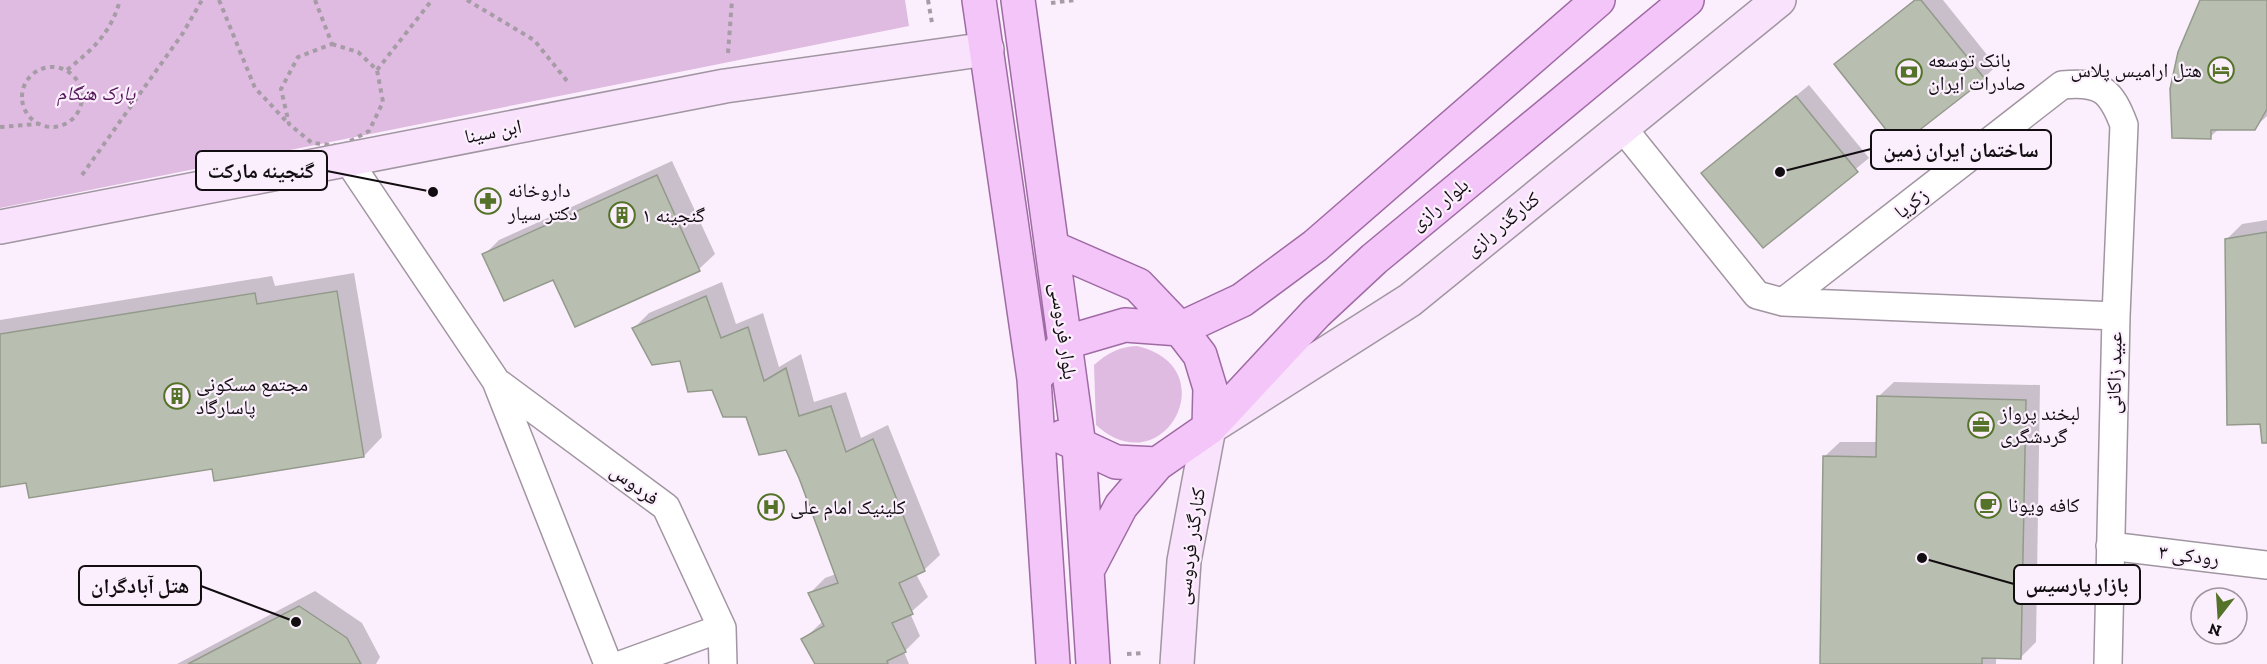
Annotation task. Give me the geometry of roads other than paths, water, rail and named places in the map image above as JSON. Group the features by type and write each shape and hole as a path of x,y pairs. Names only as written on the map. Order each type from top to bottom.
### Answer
{"main road":[{"name":"بلوار فردوسی","path":"979,0 1034,379 1039,425 1053,664"},
{"name":"بلوار فردوسی","path":"1018,0 1067,342 1079,446 1093,664"},
{"path":"1034,379 1067,342 1125,326 1180,329 1242,300 1315,246 1598,0"},
{"name":"بلوار رازی","path":"1209,428 1316,313 1374,259 1687,0"},
{"path":"987,50 1025,46"},
{"path":"1315,246 1316,313"},
{"path":"1053,248 1138,285 1180,329 1200,356 1210,388 1209,428 1157,464 1121,506 1088,569"},
{"path":"1039,425 1116,462 1157,464"}],"street":[{"name":"کنارگذر رازی","path":"1209,428 1410,300 1621,126 1779,0"},
{"name":"ابن سینا","path":"0,227 725,87 987,50"},
{"name":"زکریا","path":"1783,302 2061,85 2084,83 2103,89"},
{"name":"عبید زاکانی","path":"2103,89 2117,106 2124,125 2115,316 2108,664"},
{"path":"1621,126 1757,296 1783,302 2115,316"},
{"name":"فردوس","path":"347,159 496,381 608,664"},
{"name":"فردوس","path":"496,381 666,507 722,628 723,664"},
{"name":"کنارگذر فردوسی","path":"1178,664 1184,561 1209,428"},
{"name":"رودکی ۳","path":"2110,546 2267,565"},
{"path":"623,664 722,628"}],"place":[{"name":"هتل ارامیس پلاس","path":"2221,70"},
{"name":"بانک توسعه صادرات ایران","path":"1909,72"},
{"name":"ساختمان ایران زمین","path":"1780,172"},
{"name":"گنجینه مارکت","path":"433,192"},
{"name":"داروخانه دکتر سیار","path":"488,201"},
{"name":"گنجینه ۱","path":"622,215"},
{"name":"مجتمع مسکونی پاسارگاد","path":"177,396"},
{"name":"لبخند پرواز گردشگری","path":"1981,425"},
{"name":"کافه ویونا","path":"1988,505"},
{"name":"کلینیک امام علی","path":"771,507"},
{"name":"بازار پارسیس","path":"1922,558"},
{"name":"هتل آبادگران","path":"296,622"}],"park label":[{"name":"پارک هنگام","path":"96,93"}]}
